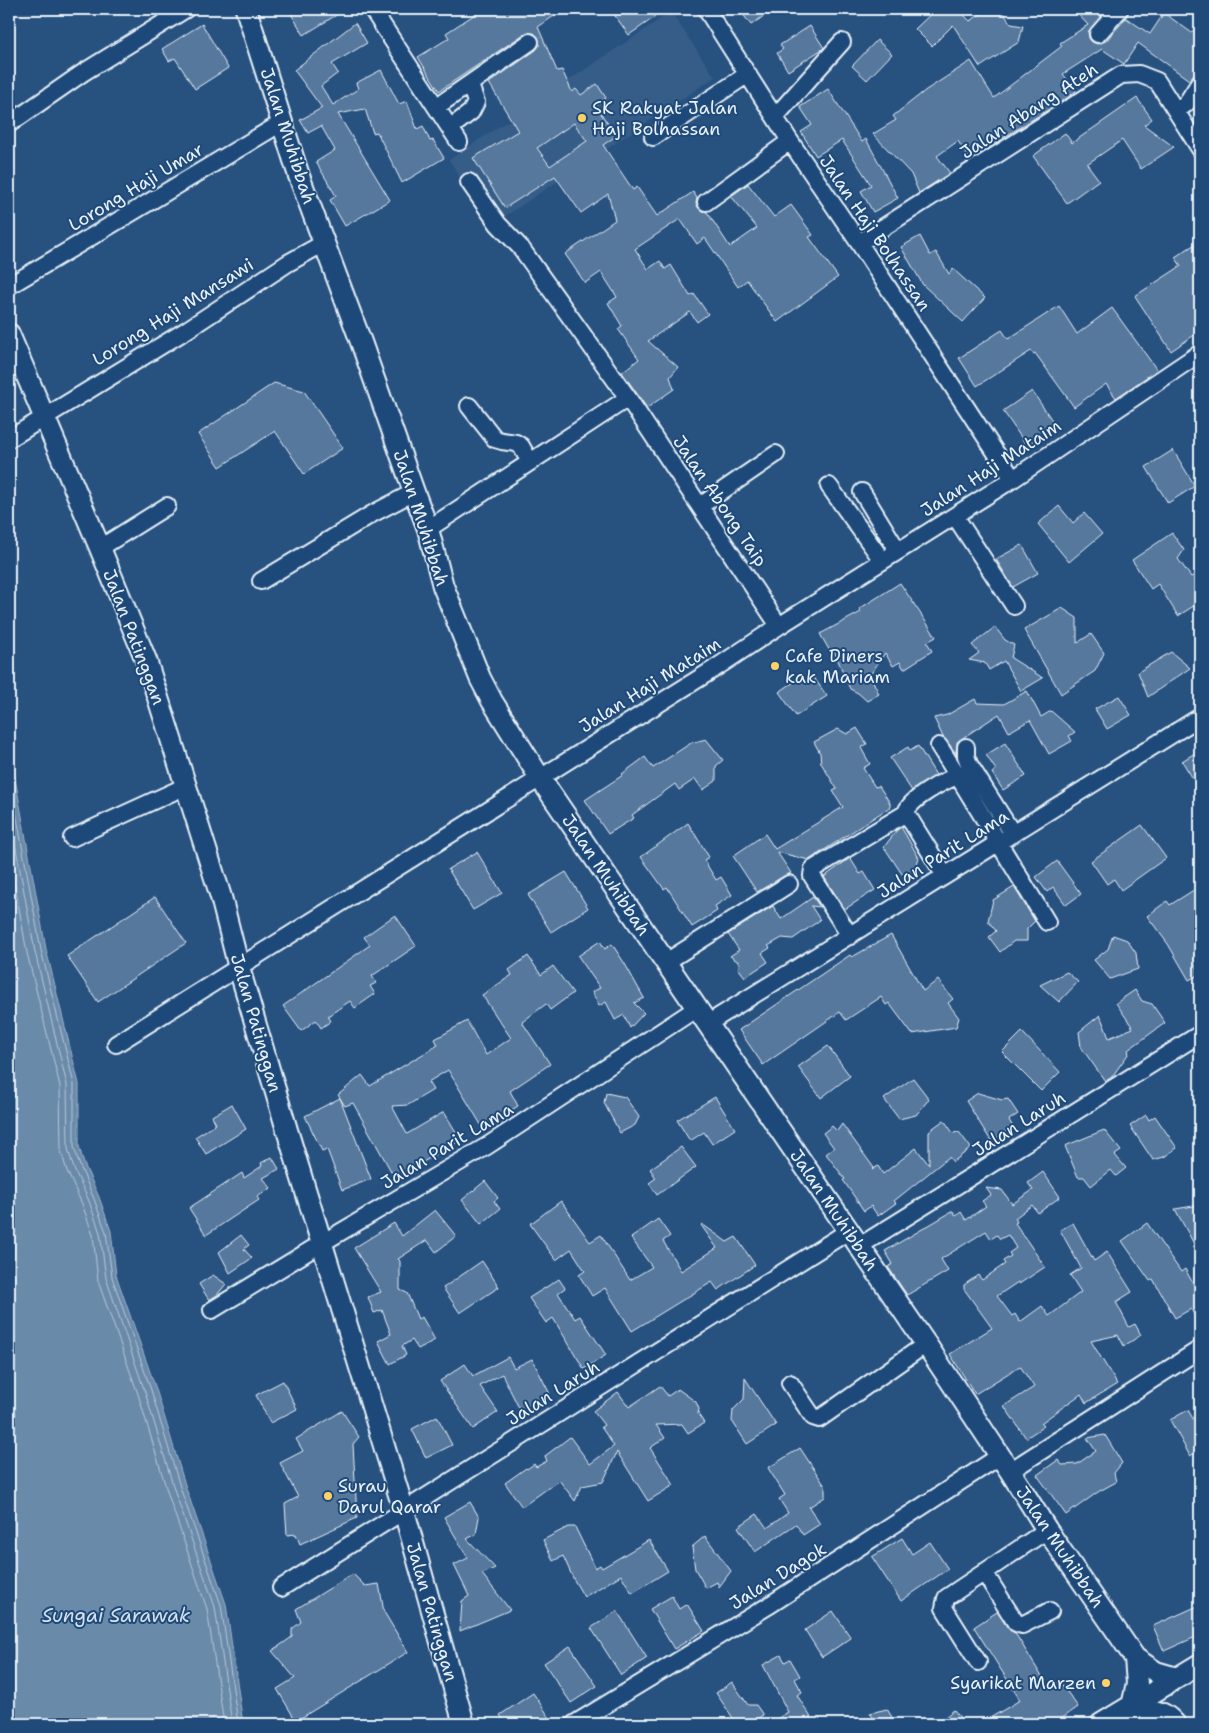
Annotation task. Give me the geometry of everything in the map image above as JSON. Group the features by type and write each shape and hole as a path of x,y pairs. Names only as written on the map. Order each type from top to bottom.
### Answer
{"main road":[{"name":"Jalan Muhibbah","path":"246,9 299,176 428,529 443,586 480,678 497,710 540,778 926,1344 1047,1530 1134,1658 1156,1672 1177,1678"},
{"name":"Jalan Patinggan","path":"9,334 146,660 221,897 239,968 355,1356 404,1511 464,1724"},
{"name":"Jalan Muhibbah","path":"1125,1717 1137,1684 1134,1658"},
{"path":"1125,1717 1177,1678 1200,1664"},
{"path":"1125,1717 1200,1673"},
{"path":"1101,1724 1150,1710 1160,1712 1175,1724"}],"street":[{"path":"9,124 84,72 186,9"},
{"path":"372,9 459,142"},
{"name":"Jalan Haji Bolhassan","path":"706,9 790,142 859,243 1013,478"},
{"path":"1098,34 1120,9"},
{"path":"436,107 530,42"},
{"path":"775,117 842,42"},
{"path":"654,137 748,74"},
{"name":"Jalan Abang Ateh","path":"859,243 1121,75 1139,74 1157,81 1200,149"},
{"path":"1176,111 1186,104 1200,82"},
{"path":"450,128 471,112 476,102 470,85"},
{"name":"Lorong Haji Umar","path":"9,286 283,122"},
{"path":"706,202 790,142"},
{"name":"Jalan Abong Taip","path":"469,182 498,224 521,248 628,398 779,626"},
{"name":"Lorong Haji Mansawi","path":"9,438 185,330 288,263 324,243"},
{"name":"Jalan Haji Mataim","path":"116,1044 954,516 1200,353"},
{"path":"428,529 628,398"},
{"path":"469,406 495,439 516,443 530,462"},
{"path":"700,506 776,454"},
{"path":"830,486 882,560"},
{"path":"260,581 372,514 414,492"},
{"path":"862,492 898,551"},
{"path":"100,548 167,506"},
{"path":"954,516 1014,606"},
{"name":"Jalan Parit Lama","path":"212,1310 322,1242 487,1146 702,1016 850,936 1200,717"},
{"path":"939,746 1047,922"},
{"path":"966,748 969,764 1013,834"},
{"path":"850,936 812,876 813,869 906,813 907,808 912,802 946,780 958,776"},
{"path":"72,838 186,786"},
{"path":"906,813 945,876"},
{"path":"666,962 789,884"},
{"name":"Jalan Laruh","path":"281,1588 404,1511 853,1239 1200,1034"},
{"path":"790,1383 813,1417 819,1419 926,1344"},
{"name":"Jalan Dagok","path":"574,1724 1005,1464 1200,1349"},
{"path":"978,1662 944,1608 946,1598 1047,1530"},
{"path":"984,1572 1016,1623 1022,1625 1050,1611"}],"shaded area":[{"name":"SK Rakyat Jalan Haji Bolhassan","path":"671,12 715,77 492,225 449,160"}],"water":[{"name":"Sungai Sarawak","path":"9,745 46,949 79,1084 79,1146 84,1164 99,1197 111,1231 116,1275 156,1389 186,1488 226,1604 243,1724 9,1724"}],"building":[{"path":"288,9 346,9 304,35"},
{"path":"483,9 564,9 538,27 557,71 562,70 572,92 576,89 581,95 597,84 606,98 596,106 616,136 603,145 633,190 637,187 657,216 693,192 697,198 696,203 698,207 702,211 707,212 730,247 757,228 731,196 748,184 774,217 791,205 813,235 809,237 838,277 777,322 747,280 738,287 705,238 697,244 680,219 635,249 648,269 660,261 665,269 671,265 690,296 694,294 708,314 697,322 690,312 648,341 678,367 670,377 674,389 647,408 622,372 639,359 618,329 622,326 608,303 617,297 601,272 585,283 565,254 615,220 608,194 581,213 555,176 505,208 473,158 518,131 489,83 536,50 539,46 538,37 534,33 524,34 439,91 418,57 449,38 446,33","holes":["574,123 587,141 550,166 537,148"]},
{"path":"610,9 649,9 655,17 629,35"},
{"path":"739,9 774,9 751,25"},
{"path":"936,9 958,9 970,21 989,9 1001,9 1011,24 1023,26 1019,42 980,67 953,25 932,46 915,29"},
{"path":"1073,9 1107,9 1088,32 1092,42 1097,44 1106,41 1126,18 1150,34 1164,13 1192,33 1200,18 1200,72 1195,73 1189,80 1138,43 1124,64 1102,49 1063,74 1076,91 1067,98 969,159 958,141 937,156 950,173 919,193 911,174 873,134 896,120 893,116 926,90 971,61 994,98 1062,46 1060,43 1088,25"},
{"path":"355,23 367,43 332,64 338,73 321,86 333,105 358,89 356,83 381,70 399,104 407,101 417,129 423,126 430,141 433,140 444,158 402,183 377,132 373,133 365,109 338,114 390,200 345,226 330,200 336,196 316,162 335,150 321,126 308,133 300,120 322,108 294,70"},
{"path":"202,24 228,68 195,89 175,58 169,61 162,49"},
{"path":"810,26 824,48 788,71 777,53 783,49 780,45"},
{"path":"877,40 892,54 867,80 852,66"},
{"path":"828,89 862,142 866,139 898,198 873,212 861,191 871,185 842,140 816,156 801,132 812,125 800,107"},
{"path":"1137,98 1152,119 1144,125 1174,147 1141,169 1122,140 1087,164 1099,180 1067,203 1033,156 1065,133 1072,143"},
{"path":"920,236 930,255 936,252 949,274 953,269 985,298 963,322 923,285 901,247"},
{"path":"1200,241 1200,331 1171,351 1135,296 1181,266 1175,257"},
{"path":"1059,306 1077,334 1112,308 1157,370 1116,398 1106,384 1074,407 1035,353 1033,354 1031,351 977,386 959,358 1002,330 1008,339"},
{"path":"274,383 304,391 343,448 304,474 275,431 220,467 198,434"},
{"path":"1032,391 1056,426 1027,446 1003,411"},
{"path":"1173,450 1195,486 1168,503 1146,467"},
{"path":"1059,506 1073,523 1084,513 1102,534 1069,562 1038,524"},
{"path":"1172,533 1184,550 1178,559 1191,577 1200,572 1200,602 1178,616 1158,584 1151,589 1132,560"},
{"path":"1022,545 1038,573 1013,587 996,559"},
{"path":"900,583 936,637 927,642 932,651 904,669 900,662 893,666 885,653 870,675 879,694 867,701 850,689 834,651 831,653 820,634 861,612 859,609"},
{"path":"1062,608 1077,618 1077,643 1091,634 1104,653 1095,671 1061,694 1024,630"},
{"path":"995,627 1005,640 1014,645 1011,658 1043,678 1021,691 1004,661 989,670 985,663 969,660 979,653 972,645"},
{"path":"1171,652 1190,668 1148,697 1138,672"},
{"path":"812,675 827,696 796,716 779,692 800,678 804,681"},
{"path":"1027,691 1041,717 1051,711 1075,732 1069,736 1072,741 1049,754 1030,720 1009,732 999,714 957,742 956,753 943,737 934,718 947,715 975,699 977,703 1004,704"},
{"path":"1119,696 1131,715 1107,729 1095,709"},
{"path":"857,728 867,744 861,748 870,764 863,768 875,787 879,786 890,803 890,807 809,860 777,852 791,873 757,892 733,856 765,834 775,849 843,807 833,791 837,789 821,763 820,753 814,742 838,729 847,734"},
{"path":"706,739 723,760 716,766 716,781 703,790 695,779 679,790 675,784 632,815 634,818 608,834 585,800 623,775 645,757 653,768 691,743"},
{"path":"1005,743 1026,776 1003,790 992,773 996,770 986,755"},
{"path":"918,746 936,775 912,791 890,758 908,747 910,751"},
{"path":"1200,750 1200,790 1182,761"},
{"path":"688,823 709,857 704,860 716,880 721,877 732,895 715,906 717,911 692,927 667,887 664,889 641,857"},
{"path":"1142,825 1166,858 1121,890 1114,879 1107,884 1091,861"},
{"path":"901,827 919,858 913,874 902,874 884,847"},
{"path":"477,852 502,893 473,910 448,869"},
{"path":"850,858 860,874 864,872 875,890 845,909 824,877"},
{"path":"1057,861 1081,894 1066,905 1053,887 1047,892 1036,877"},
{"path":"566,872 588,908 551,932 528,895"},
{"path":"1200,886 1200,963 1196,965 1200,974 1189,980 1168,944 1147,916 1167,901 1170,905"},
{"path":"1014,887 1035,921 1027,929 1027,941 1014,941 1000,952 989,937 996,931 988,921 993,900"},
{"path":"155,897 186,943 98,1002 67,956"},
{"path":"813,897 820,907 811,906 820,920 793,939 782,938 768,946 770,948 762,953 768,962 745,977 738,968 740,963 730,956 739,950 728,934 773,906 781,919"},
{"path":"395,915 416,946 372,976 376,983 370,986 375,994 355,1008 350,1001 328,1016 331,1021 321,1028 316,1020 301,1031 283,1006 370,945 364,937"},
{"path":"891,935 923,991 938,980 953,999 948,1003 959,1018 956,1027 912,1034 889,1003 886,1005 881,997 846,1020 840,1012 763,1065 739,1030 850,955 852,957"},
{"path":"1113,935 1127,940 1136,953 1138,969 1110,979 1094,960 1108,949"},
{"path":"600,941 605,949 612,944 644,998 634,1003 644,1013 630,1028 624,1015 615,1020 606,1002 599,1006 592,992 600,988 578,956"},
{"path":"528,956 541,975 553,966 573,993 550,1010 546,1004 522,1022 550,1064 510,1091 518,1106 483,1128 448,1070 428,1082 433,1090 408,1105 392,1106 407,1134 444,1112 461,1140 396,1180 353,1103 345,1106 338,1095 362,1075 370,1086 438,1045 435,1039 467,1021 486,1055 511,1038 482,995 512,975 509,970"},
{"path":"1067,972 1078,982 1059,1002 1040,985"},
{"path":"1135,990 1142,1001 1152,1004 1165,1023 1128,1050 1129,1053 1111,1078 1105,1081 1081,1047 1079,1032 1100,1015 1109,1038 1133,1028 1116,1003"},
{"path":"1022,1032 1060,1072 1041,1091 1002,1052"},
{"path":"828,1046 850,1076 821,1098 798,1067"},
{"path":"913,1078 929,1099 916,1115 899,1119 884,1099"},
{"path":"606,1093 625,1097 639,1117 635,1125 620,1133 604,1103"},
{"path":"978,1093 1002,1100 1008,1099 1018,1114 1009,1120 1013,1127 991,1141 966,1101"},
{"path":"715,1097 735,1129 712,1144 704,1132 690,1141 677,1120"},
{"path":"340,1098 371,1179 342,1190 327,1149 322,1151 305,1116"},
{"path":"232,1104 246,1129 206,1154 195,1137 216,1124 212,1116"},
{"path":"1146,1115 1149,1120 1155,1116 1177,1148 1164,1157 1153,1160 1130,1126"},
{"path":"944,1120 953,1133 959,1132 971,1148 953,1162 949,1157 894,1201 896,1203 878,1216 871,1206 864,1211 843,1180 845,1179 826,1154 834,1148 823,1133 832,1126 837,1131 842,1124 874,1168 872,1170 878,1166 883,1174 916,1148 929,1165 929,1131"},
{"path":"1104,1130 1121,1151 1115,1155 1126,1168 1116,1176 1111,1170 1091,1186 1084,1177 1078,1177 1065,1146"},
{"path":"681,1147 696,1167 657,1195 649,1183 656,1178 650,1169"},
{"path":"272,1157 279,1169 263,1178 271,1188 257,1197 259,1200 206,1235 189,1208 242,1173 244,1178 262,1166 261,1163"},
{"path":"1043,1172 1060,1197 1038,1213 1032,1205 1015,1218 1017,1222 1015,1223 1045,1267 997,1296 1012,1316 1015,1314 1020,1322 1042,1306 1049,1316 1081,1292 1070,1275 1081,1268 1060,1230 1073,1223 1094,1261 1107,1252 1132,1292 1116,1302 1129,1327 1135,1324 1141,1335 1124,1346 1118,1335 1091,1341 1117,1384 1086,1403 1081,1394 1041,1423 1044,1426 1026,1438 1004,1406 1034,1387 1020,1366 975,1394 950,1354 992,1328 964,1289 964,1285 978,1275 982,1280 1005,1264 1003,1261 1011,1256 1009,1253 1016,1248 1008,1235 1000,1239 997,1235 991,1239 986,1231 941,1259 948,1271 907,1295 888,1267 893,1264 885,1251 953,1211 956,1216 961,1212 966,1220 986,1206 982,1201 991,1195 986,1188 1002,1190 1012,1204 1033,1190 1028,1183"},
{"path":"485,1181 498,1198 494,1201 500,1209 481,1224 462,1200"},
{"path":"561,1201 590,1242 601,1235 630,1280 652,1267 631,1238 658,1219 670,1236 663,1241 681,1271 717,1248 702,1224 727,1242 736,1237 755,1265 718,1290 712,1282 632,1331 605,1288 592,1296 579,1275 585,1271 571,1249 556,1260 530,1224"},
{"path":"1200,1205 1200,1255 1175,1209"},
{"path":"435,1210 456,1236 436,1252 427,1240 398,1259 400,1261 400,1290 407,1293 418,1319 422,1317 435,1340 418,1349 412,1340 402,1346 406,1355 390,1364 378,1341 391,1334 382,1310 374,1313 368,1297 381,1292 354,1248 394,1223 402,1236"},
{"path":"1147,1223 1181,1272 1185,1269 1200,1296 1200,1326 1191,1309 1175,1318 1153,1279 1150,1281 1122,1241"},
{"path":"241,1235 249,1245 244,1249 252,1258 230,1273 219,1252"},
{"path":"482,1261 499,1287 460,1313 443,1288"},
{"path":"213,1275 226,1284 217,1295 209,1300 199,1284"},
{"path":"559,1279 565,1288 558,1293 575,1319 580,1316 606,1355 584,1369 553,1318 546,1323 529,1298"},
{"path":"508,1357 514,1368 532,1359 550,1394 520,1410 502,1374 480,1386 498,1412 473,1429 440,1381 465,1364 473,1376"},
{"path":"745,1378 776,1425 747,1444 732,1421 733,1410 744,1399"},
{"path":"283,1381 297,1409 270,1423 256,1395"},
{"path":"660,1386 668,1396 678,1389 696,1402 699,1409 698,1414 704,1423 688,1433 682,1424 656,1425 665,1438 650,1448 674,1485 648,1501 617,1452 603,1482 582,1486 575,1501 559,1480 522,1507 505,1483 526,1468 534,1464 536,1467 547,1461 545,1456 570,1437 590,1464 614,1446 601,1427 604,1425 593,1411 618,1392 629,1407"},
{"path":"1188,1410 1200,1431 1200,1450 1190,1456 1170,1420"},
{"path":"342,1411 359,1437 353,1444 357,1518 300,1544 296,1534 287,1535 285,1504 298,1497 280,1463 303,1451 296,1439"},
{"path":"437,1416 452,1445 426,1458 412,1429"},
{"path":"1105,1435 1122,1463 1114,1473 1116,1482 1098,1492 1066,1515 1037,1475 1058,1460 1062,1465 1077,1464 1096,1451 1087,1438"},
{"path":"800,1448 825,1486 825,1497 809,1507 820,1524 803,1535 796,1524 755,1552 738,1527 757,1514 767,1528 788,1513 779,1499 785,1495 768,1468"},
{"path":"470,1502 479,1517 476,1534 467,1539 495,1568 482,1574 510,1610 460,1631 462,1601 469,1596 454,1565 468,1558 444,1517"},
{"path":"568,1527 575,1527 595,1568 600,1565 602,1568 649,1540 668,1571 632,1593 621,1575 584,1597 563,1556 553,1561 543,1540"},
{"path":"705,1536 731,1571 719,1587 717,1582 706,1588 695,1569 692,1547"},
{"path":"902,1538 912,1554 930,1542 948,1569 901,1601 872,1557"},
{"path":"353,1574 365,1586 379,1584 384,1612 408,1652 296,1721 277,1689 295,1678 272,1651 292,1637 292,1629 301,1622 296,1609"},
{"path":"672,1596 679,1609 687,1604 704,1631 674,1649 650,1609"},
{"path":"1200,1605 1200,1635 1164,1651 1153,1626"},
{"path":"617,1611 647,1658 621,1675 591,1628"},
{"path":"833,1611 851,1638 822,1657 805,1630"},
{"path":"997,1612 1008,1628 1015,1633 1047,1685 1060,1682 1078,1707 1054,1724 980,1724 1020,1700 974,1627"},
{"path":"570,1646 597,1686 571,1703 544,1663"},
{"path":"781,1655 785,1662 790,1659 800,1676 795,1679 802,1692 797,1695 815,1724 769,1724 788,1712 763,1665"},
{"path":"732,1682 748,1705 756,1705 763,1715 749,1724 737,1724 716,1693"},
{"path":"533,1693 554,1724 506,1724 500,1715"},
{"path":"887,1709 896,1724 878,1724 870,1713"},
{"path":"954,1710 965,1724 936,1724"}],"place":[{"name":"SK Rakyat Jalan Haji Bolhassan","path":"582,118"},
{"name":"Cafe Diners kak Mariam","path":"775,666"},
{"name":"Surau Darul Qarar","path":"328,1496"},
{"name":"Syarikat Marzen","path":"1106,1683"}]}
